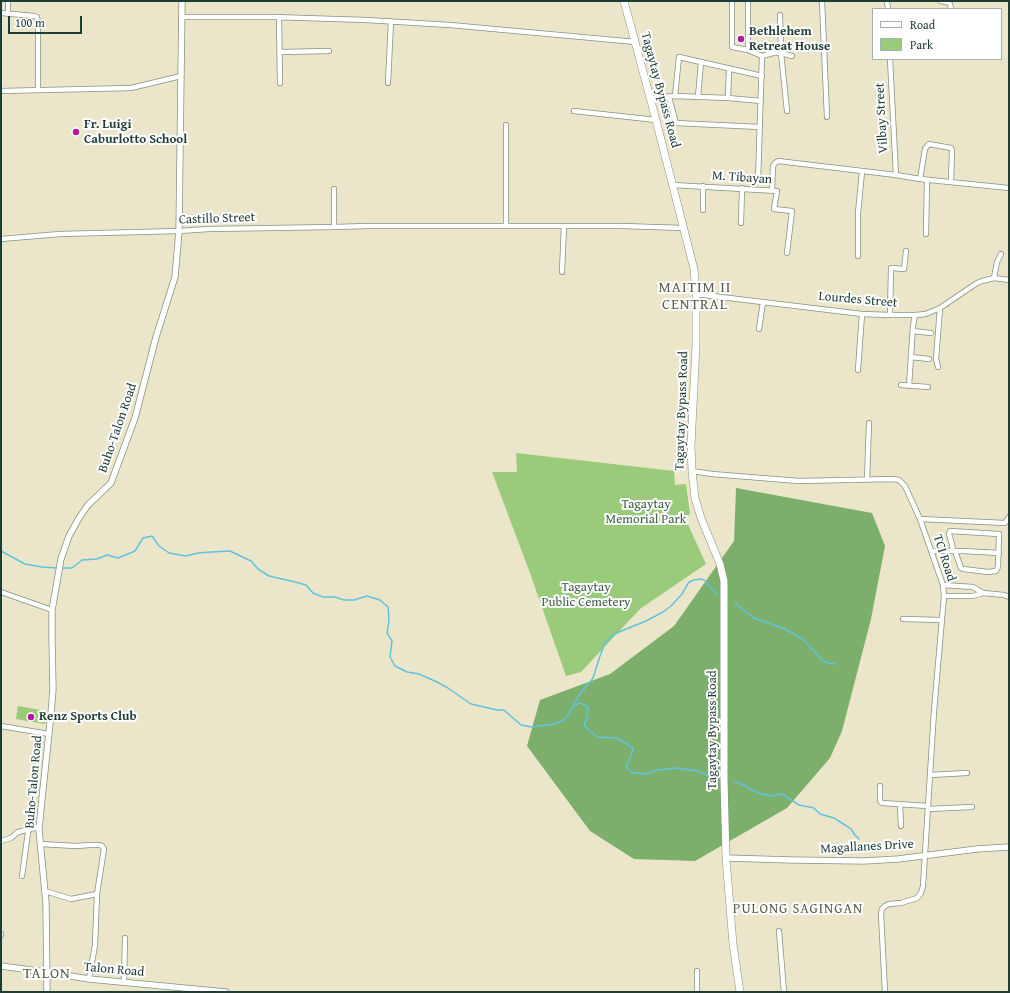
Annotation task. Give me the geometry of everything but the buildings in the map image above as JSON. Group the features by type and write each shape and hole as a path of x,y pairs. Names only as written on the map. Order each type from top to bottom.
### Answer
{"main road":[{"name":"Tagaytay Bypass Road","path":"624,1 636,42 694,269 696,294 696,345 691,446 692,471 695,498 701,518 720,564 724,581 724,787 726,858 733,944 740,992"}],"street":[{"path":"8,1 8,13"},
{"name":"Buho-Talon Road","path":"47,992 46,903 39,827 53,689 52,610 61,559 70,536 79,518 88,506 111,483 135,418 155,342 175,277 180,231 182,1"},
{"path":"732,1 732,47 748,50 762,56 773,53 782,53 792,56"},
{"path":"748,1 748,50"},
{"path":"822,1 827,116"},
{"path":"940,1 947,2 950,4 951,8"},
{"path":"1,13 37,17 38,90"},
{"path":"780,15 787,111"},
{"path":"182,17 279,17 391,21 636,42"},
{"path":"279,17 280,83"},
{"path":"388,83 391,21"},
{"path":"280,52 329,51"},
{"path":"758,180 762,56"},
{"path":"675,96 679,57 762,76"},
{"name":"Vilbay Street","path":"890,60 896,175"},
{"path":"698,97 701,62"},
{"path":"728,98 729,69"},
{"path":"1,91 131,88 181,76"},
{"path":"668,96 676,123 760,127"},
{"path":"650,98 675,96 761,101"},
{"path":"574,111 656,120"},
{"path":"506,125 506,226"},
{"path":"920,179 925,149 929,144 951,148 951,182"},
{"path":"772,190 773,166 778,161 927,180 1009,188"},
{"path":"858,256 858,212 862,172"},
{"path":"926,234 927,180"},
{"name":"M. Tibayan","path":"673,185 777,191 774,209 792,211 787,253"},
{"path":"703,186 704,210"},
{"path":"740,223 742,188"},
{"path":"334,189 334,227"},
{"name":"Castillo Street","path":"1,239 60,234 367,226 622,226 684,228"},
{"path":"562,272 564,226"},
{"path":"890,315 891,268 904,269 906,251"},
{"path":"994,278 997,262 1001,254"},
{"name":"Lourdes Street","path":"696,294 862,314 915,315 926,314 940,308 977,283 994,278 1009,280"},
{"path":"759,329 763,302"},
{"path":"938,367 936,359 940,308"},
{"path":"858,370 862,314"},
{"path":"909,386 915,315"},
{"path":"913,331 931,333"},
{"path":"911,357 929,359"},
{"path":"902,385 928,387"},
{"path":"867,480 869,424"},
{"name":"TCI Road","path":"692,471 799,481 893,479 899,480 905,486 920,520 931,551 943,585 944,596 925,855"},
{"path":"920,520 1005,523 1009,517"},
{"path":"950,531 999,534 998,567 996,571 988,572 963,569 961,568 954,551 949,534 950,531"},
{"path":"931,551 998,553"},
{"path":"943,585 973,587 983,593"},
{"path":"1,592 52,610"},
{"path":"944,596 973,596 983,593 1004,595 1009,597"},
{"path":"903,619 942,620"},
{"path":"1,726 49,734"},
{"path":"930,775 967,773"},
{"path":"880,786 880,801 882,804 928,807 972,807"},
{"path":"900,804 901,826"},
{"path":"1,841 11,838 18,832 39,827"},
{"path":"22,876 28,832 30,829"},
{"path":"40,844 76,846 90,845 102,846 104,849 97,894 96,945 89,979"},
{"name":"Magallanes Drive","path":"726,858 864,861 1009,847"},
{"path":"884,992 882,909 889,904 914,900 921,893 923,886 925,855"},
{"path":"45,891 71,899 97,894"},
{"path":"779,931 784,992"},
{"path":"124,938 124,982"},
{"name":"Talon Road","path":"1,966 89,979 226,992"},
{"path":"697,972 697,992"}],"green space":[{"name":"Tagaytay Public Cemetery","path":"516,453 674,471 675,485 686,484 690,514 685,518 706,564 640,609 581,672 566,676 530,573 492,472 517,472"},
{"path":"736,488 872,513 885,546 871,619 842,731 830,758 787,808 695,861 634,859 590,831 527,746 540,700 610,674 674,626 734,541"},
{"name":"Renz Sports Club","path":"18,706 47,711 45,724 16,719"}],"waterway":[{"path":"61,568 72,568 82,560 97,559 107,555 118,558 135,551 143,538 152,536 159,546 169,553 186,556 198,553 230,551 251,561 258,569 269,576 306,585 313,593 323,597 354,600 367,596 380,600 388,607 389,620 387,633 392,641 390,657 395,666 407,672 419,674 437,682 471,704 497,710 504,710 521,725 532,727 554,724 567,717 578,697 593,678 605,643 614,634 646,621 663,612 682,594 689,582 694,580 704,580 717,594"},
{"path":"1,551 25,564 57,568"},
{"path":"735,602 754,618 785,629 803,639 823,661 835,664"},
{"path":"575,705 580,703 588,707 587,718 584,724 588,730 598,737 616,738 633,748 626,766 631,772 645,774 657,770 675,768 698,771 716,779"},
{"path":"734,782 740,783 761,794 771,796 782,794 799,805 814,808 820,814 834,818 851,829 859,839"}],"place":[{"name":"Bethlehem Retreat House","path":"741,39"},
{"name":"Fr. Luigi Caburlotto School","path":"76,132"},
{"name":"Renz Sports Club","path":"31,717"}],"district":[{"name":"MAITIM II CENTRAL","path":"695,296"},
{"name":"PULONG SAGINGAN","path":"798,909"},
{"name":"TALON","path":"47,974"}],"park label":[{"name":"Tagaytay Memorial Park","path":"646,512"}]}
